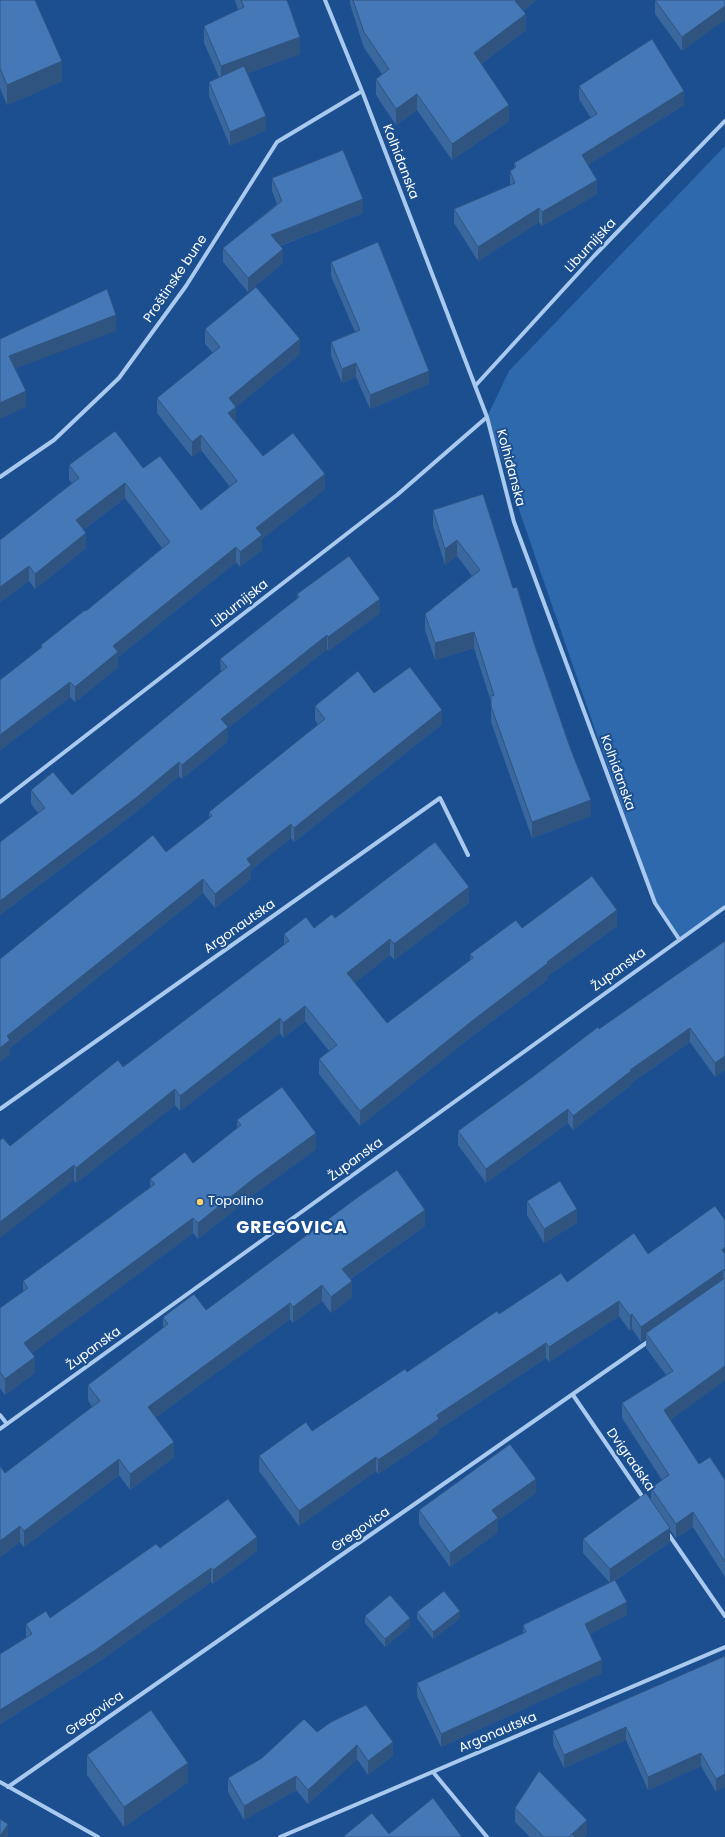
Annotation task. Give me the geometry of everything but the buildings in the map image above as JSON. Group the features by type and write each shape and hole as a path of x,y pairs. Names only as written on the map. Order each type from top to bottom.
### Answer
{"street":[{"name":"Kolhiđanska","path":"325,0 362,91 487,417 514,522 655,903 679,939"},
{"name":"Proštinske bune","path":"0,477 54,440 119,378 186,286 277,142 362,91"},
{"name":"Liburnijska","path":"475,386 594,256 725,121"},
{"name":"Liburnijska","path":"0,802 397,495 487,417"},
{"name":"Argonautska","path":"0,1109 440,798 468,855"},
{"name":"Županska","path":"0,1430 725,907"},
{"name":"Gregovica","path":"8,1787 655,1337"},
{"name":"Dvigradska","path":"572,1395 649,1505"},
{"path":"0,1415 7,1424"},
{"path":"662,1525 725,1616"},
{"name":"Argonautska","path":"280,1837 725,1647"},
{"path":"432,1772 487,1837"},
{"path":"0,1782 98,1837"}],"shaded area":[{"path":"725,146 725,907 679,939 655,903 487,417 509,371"}],"place":[{"name":"Topolino","path":"200,1202"}],"district":[{"name":"GREGOVICA","path":"292,1229"}]}
